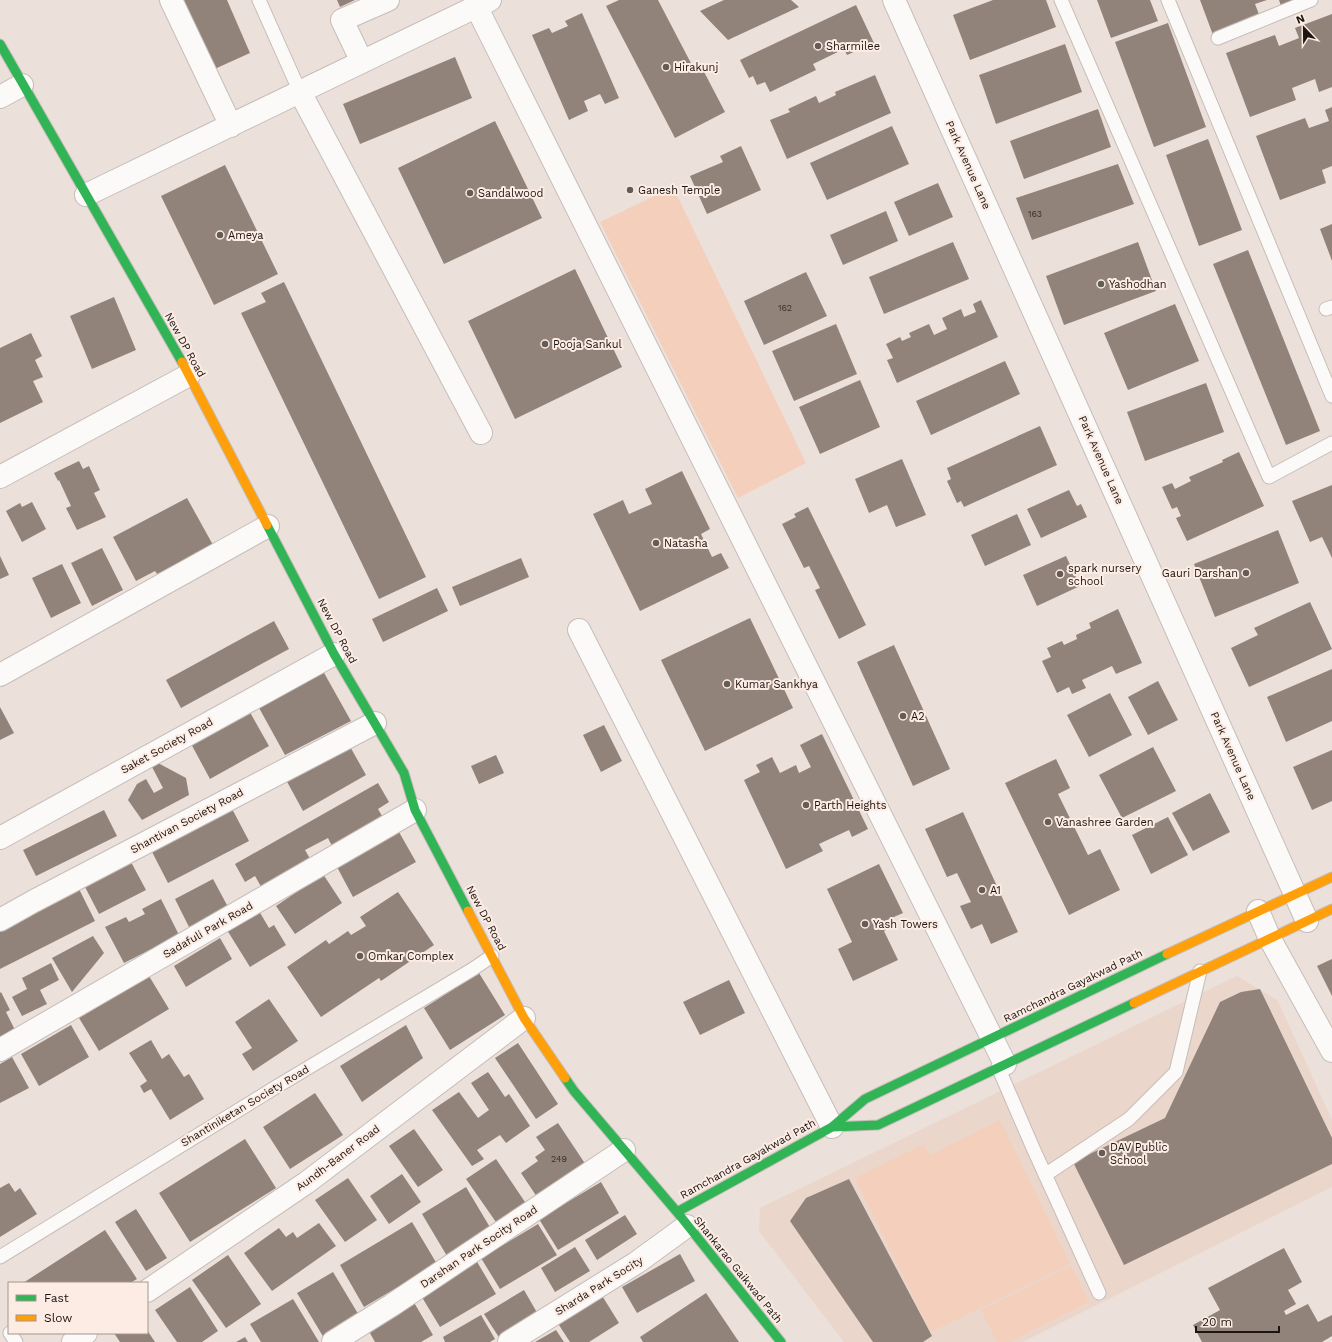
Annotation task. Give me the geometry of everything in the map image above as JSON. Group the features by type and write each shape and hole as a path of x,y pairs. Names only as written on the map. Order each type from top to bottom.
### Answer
{"street":[{"path":"171,0 231,126"},
{"path":"362,62 342,20 388,0"},
{"name":"Park Avenue Lane","path":"894,0 1307,920"},
{"path":"86,195 486,2 992,1038 1002,1065"},
{"name":"New DP Road","path":"0,44 22,85 189,375 334,654 404,773 415,810 524,1018 574,1091 682,1219"},
{"path":"0,97 22,85"},
{"path":"300,92 481,433"},
{"path":"0,477 189,375"},
{"path":"0,675 268,526"},
{"path":"579,630 832,1127"},
{"name":"Saket Society Road","path":"0,838 334,654"},
{"name":"Shantivan Society Road","path":"0,920 34,900 375,723"},
{"name":"Sadafuli Park Road","path":"0,1050 415,810"},
{"name":"Ramchandra Gayakwad Path","path":"682,1219 832,1127 865,1099 1332,877"},
{"name":"Ramchandra Gayakwad Path","path":"832,1127 878,1125 1332,909"},
{"path":"1258,911 1270,939 1332,1051"},
{"name":"Aundh-Baner Road","path":"148,1290 306,1182 524,1018"},
{"name":"Darshan Park Socity Road","path":"333,1342 392,1305 624,1150"},
{"name":"Shankarao Gaikwad Path","path":"682,1219 776,1340"},
{"name":"Sharda Park Socity","path":"509,1342 636,1263 682,1219"},
{"path":"73,1342 85,1334"}],"lane":[{"path":"259,0 300,92"},
{"path":"1061,0 1269,477 1332,443"},
{"path":"1168,0 1332,396"},
{"path":"1218,38 1311,0"},
{"name":"Shantiniketan Society Road","path":"0,1257 492,956"},
{"path":"1045,1175 1130,1119 1176,1072 1200,971"},
{"path":"1002,1065 1045,1175 1099,1292"}],"shaded area":[{"path":"673,187 806,463 738,498 600,222"},
{"name":"DAV Public School","path":"1237,976 1278,1001 1332,1120 1332,1187 1023,1342 844,1342 759,1231 760,1208"},
{"path":"1000,1120 1070,1264 931,1332 855,1178 924,1144 930,1155"},
{"path":"1071,1266 1089,1302 1010,1342 997,1342 981,1310"}],"building":[{"path":"175,0 227,0 250,53 208,72"},
{"path":"337,0 355,0 340,7"},
{"name":"Hirakunj","path":"619,0 658,0 694,69 701,66 725,112 675,138 606,6"},
{"path":"724,0 791,0 799,7 728,40 700,11"},
{"path":"993,0 1046,0 1056,27 970,60 953,15"},
{"path":"1097,0 1150,0 1158,21 1111,38"},
{"path":"1200,0 1267,0 1255,4 1260,17 1213,35"},
{"path":"1279,0 1305,0 1282,9"},
{"name":"Sharmilee","path":"856,5 874,43 847,55 844,49 813,64 816,70 770,92 765,82 757,85 753,76 749,78 740,60"},
{"path":"582,13 619,98 605,104 600,94 584,101 588,111 569,120 532,35 549,28 552,33 568,26 565,21"},
{"path":"1332,14 1332,87 1319,92 1315,79 1292,88 1296,100 1250,117 1226,53 1275,35 1279,46 1299,38 1295,28"},
{"path":"1168,23 1206,127 1154,147 1115,42"},
{"path":"1065,44 1082,92 996,124 979,75"},
{"path":"455,57 472,98 360,144 343,104"},
{"path":"875,75 891,113 787,159 770,120 790,112 788,109 816,96 819,103 836,95 835,92"},
{"path":"1332,107 1332,166 1322,170 1326,183 1280,200 1256,136 1305,118 1309,128 1329,121 1325,110"},
{"path":"1098,109 1111,147 1024,179 1010,141"},
{"name":"Sandalwood","path":"495,121 542,218 444,264 398,168"},
{"path":"892,126 909,164 827,200 810,163"},
{"path":"1208,139 1242,230 1199,246 1166,155"},
{"path":"741,146 761,190 707,214 690,176 723,162 720,156"},
{"path":"1118,164 1134,204 1032,240 1016,198"},
{"name":"Ameya","path":"225,165 278,274 214,305 161,196"},
{"path":"938,183 953,217 909,236 894,202"},
{"path":"886,211 898,241 843,265 830,235"},
{"path":"1332,224 1332,261 1320,229"},
{"path":"953,242 969,279 884,314 869,277"},
{"name":"Yashodhan","path":"1138,242 1156,291 1064,325 1046,276"},
{"path":"1248,250 1320,431 1286,445 1213,264"},
{"name":"Pooja Sankul","path":"575,269 622,367 515,419 468,321"},
{"path":"806,272 827,316 764,345 744,301"},
{"path":"284,282 426,577 379,599 241,313 266,302 261,293"},
{"path":"114,297 136,350 92,369 70,316"},
{"path":"981,300 998,337 897,383 887,360 893,358 886,344 900,337 902,341 911,337 909,333 929,324 934,335 947,329 942,318 961,309 964,317 976,312 973,304"},
{"path":"1175,304 1199,361 1128,390 1104,333"},
{"path":"836,324 857,374 794,401 772,351"},
{"path":"31,333 42,356 35,360 43,377 33,381 43,402 0,423 0,348"},
{"path":"1005,361 1020,394 931,435 916,401"},
{"path":"860,380 880,427 820,454 799,407"},
{"path":"1206,383 1224,432 1145,461 1127,412"},
{"path":"1040,426 1057,465 964,507 961,501 957,503 947,481 951,479 947,468"},
{"path":"1239,452 1264,506 1187,541 1176,518 1181,516 1177,507 1172,509 1162,487 1172,483 1175,489 1191,481 1189,477 1223,462 1222,460"},
{"path":"902,459 926,515 896,527 887,505 869,513 855,479"},
{"path":"79,461 83,469 89,466 100,490 94,493 106,517 77,530 66,508 71,506 59,480 58,481 54,473"},
{"name":"Natasha","path":"682,471 710,529 701,534 712,557 721,553 729,568 640,611 593,514 623,500 629,514 652,504 645,489"},
{"path":"1332,485 1332,558 1322,537 1310,542 1292,501"},
{"path":"1069,490 1077,506 1081,504 1087,517 1041,538 1027,509"},
{"path":"187,498 213,545 157,574 155,571 136,581 113,537"},
{"path":"32,502 46,529 22,542 6,511 20,503 22,507"},
{"path":"808,507 866,625 839,639 815,590 820,588 809,566 804,568 782,524 796,517 794,514"},
{"path":"1017,514 1031,545 985,566 971,535"},
{"name":"Gauri Darshan","path":"1278,530 1299,583 1215,617 1194,564"},
{"path":"102,548 123,590 92,606 71,563"},
{"path":"0,556 9,575 0,579"},
{"path":"1066,556 1080,586 1037,606 1023,575"},
{"path":"521,558 529,577 460,606 452,587"},
{"path":"62,564 81,603 51,618 32,578"},
{"path":"437,588 448,611 383,642 372,619"},
{"path":"1310,602 1332,649 1249,687 1231,648 1258,635 1254,628"},
{"path":"1118,609 1142,663 1116,674 1112,666 1082,680 1086,688 1072,694 1069,687 1057,693 1042,661 1051,657 1047,648 1062,641 1064,645 1077,639 1076,635 1091,628 1089,623"},
{"name":"Kumar Sankhya","path":"750,618 793,708 705,751 661,660"},
{"path":"274,621 289,649 181,708 166,680"},
{"name":"A2","path":"894,645 950,769 913,786 857,662"},
{"path":"1332,669 1332,721 1286,742 1267,697"},
{"path":"323,671 351,721 285,755 258,706"},
{"path":"1158,681 1178,720 1148,735 1128,697"},
{"path":"1110,693 1132,735 1089,757 1067,715"},
{"path":"0,707 14,733 0,740"},
{"path":"247,707 269,746 210,779 189,740"},
{"path":"604,725 622,761 601,772 583,735"},
{"name":"Parth Heights","path":"822,734 868,829 852,837 849,830 819,844 823,851 786,869 744,780 760,772 756,765 772,757 780,773 796,765 799,773 811,767 800,745"},
{"path":"348,743 366,775 303,811 285,778"},
{"path":"1153,747 1176,791 1122,818 1099,775"},
{"path":"1332,750 1332,801 1312,810 1293,767"},
{"path":"496,755 504,773 479,784 471,766"},
{"name":"Vanashree Garden","path":"1056,759 1070,788 1058,794 1088,855 1100,849 1120,890 1069,915 1005,783"},
{"path":"158,763 186,778 189,795 142,820 128,800 137,784 146,779 154,793 163,788 151,765"},
{"path":"378,783 389,802 378,809 385,821 334,850 328,838 305,850 312,862 263,890 255,876 245,882 235,864"},
{"path":"1210,793 1230,832 1193,851 1172,813"},
{"path":"230,805 249,841 168,883 150,848"},
{"path":"104,810 117,836 36,876 23,850"},
{"name":"A1","path":"963,812 1018,932 991,944 982,924 971,929 960,906 971,902 957,873 947,877 925,829"},
{"path":"1168,817 1188,855 1151,874 1132,835"},
{"path":"399,832 416,862 353,897 337,867"},
{"path":"131,862 146,890 99,914 84,885"},
{"name":"Yash Towers","path":"879,864 903,913 885,921 889,928 884,931 898,960 853,981 838,949 852,942 827,889"},
{"path":"323,874 342,903 295,934 276,906"},
{"path":"213,879 228,907 189,927 175,899"},
{"path":"78,887 95,921 0,969 0,927"},
{"name":"Omkar Complex","path":"398,892 434,945 381,981 379,978 321,1017 287,967 326,940 329,944 348,931 351,935 366,926 360,917"},
{"path":"161,899 179,935 124,963 105,927 126,917 129,922 145,914 142,909"},
{"path":"259,911 269,928 274,925 286,945 250,967 227,930"},
{"path":"93,936 104,953 72,992 52,958"},
{"path":"220,938 232,959 186,987 174,966"},
{"path":"1332,959 1332,996 1317,966"},
{"path":"51,963 59,980 40,990 47,1004 22,1016 12,997 27,989 22,978"},
{"path":"479,973 505,1015 450,1050 424,1008"},
{"path":"149,976 169,1009 99,1051 79,1018"},
{"path":"729,980 745,1013 700,1035 683,1002"},
{"path":"1260,989 1332,1138 1332,1164 1124,1265 1073,1162 1165,1118 1220,1002 1241,992"},
{"path":"1,992 10,1010 6,1012 16,1032 0,1040 0,993"},
{"path":"269,999 298,1041 253,1071 242,1054 252,1048 235,1022"},
{"path":"71,1025 89,1057 39,1086 21,1054"},
{"path":"406,1025 423,1058 362,1102 340,1066"},
{"path":"151,1040 162,1059 169,1054 184,1077 189,1074 204,1099 170,1120 151,1089 144,1093 140,1086 147,1081 129,1053"},
{"path":"518,1043 558,1104 536,1119 495,1058"},
{"path":"12,1057 29,1088 0,1103 0,1064"},
{"path":"488,1072 505,1097 509,1094 530,1126 506,1143 500,1135 477,1150 484,1159 472,1166 432,1110 459,1092 478,1118 489,1110 471,1083"},
{"path":"315,1093 343,1135 290,1169 263,1127"},
{"path":"558,1123 586,1165 537,1197 521,1173 538,1161 535,1157 545,1150 536,1137"},
{"path":"414,1129 443,1170 418,1187 389,1146"},
{"path":"245,1139 276,1188 190,1242 159,1193"},
{"path":"496,1159 527,1205 498,1225 466,1179"},
{"path":"402,1174 421,1202 389,1224 370,1196"},
{"path":"348,1178 377,1220 345,1242 315,1200"},
{"path":"849,1179 932,1336 923,1342 873,1342 790,1221 806,1198"},
{"path":"601,1182 619,1213 558,1250 539,1219"},
{"path":"9,1183 15,1192 20,1188 37,1214 0,1237 0,1188"},
{"path":"466,1187 491,1229 447,1256 422,1214"},
{"path":"136,1209 167,1258 146,1271 115,1222"},
{"path":"625,1215 637,1234 597,1260 585,1240"},
{"path":"412,1222 437,1264 364,1307 340,1265"},
{"path":"319,1223 336,1246 272,1291 244,1253 279,1228 286,1237 293,1232 297,1238"},
{"path":"538,1224 557,1255 500,1289 481,1258"},
{"path":"105,1230 137,1279 132,1282 25,1282"},
{"path":"575,1247 590,1271 555,1292 541,1268"},
{"path":"1284,1248 1302,1282 1288,1290 1296,1304 1284,1311 1286,1315 1308,1304 1318,1322 1332,1315 1332,1336 1322,1342 1202,1342 1193,1325 1220,1310 1208,1288"},
{"path":"680,1254 695,1281 637,1313 622,1287"},
{"path":"228,1255 261,1304 226,1328 192,1280"},
{"path":"476,1260 496,1294 440,1327 420,1294"},
{"path":"333,1272 360,1317 324,1338 297,1293"},
{"path":"190,1287 218,1331 202,1342 177,1342 155,1310"},
{"path":"524,1290 539,1316 500,1339 484,1314"},
{"path":"706,1293 739,1342 643,1342 640,1337"},
{"path":"601,1294 619,1323 589,1342 570,1342 557,1322"},
{"path":"293,1299 319,1342 261,1342 250,1324"},
{"path":"412,1299 433,1335 421,1342 375,1342 366,1326"},
{"path":"481,1315 495,1339 490,1342 445,1342 443,1337"},
{"path":"556,1330 564,1342 535,1342"},
{"path":"148,1332 155,1342 120,1342 115,1334 148,1334"},
{"path":"245,1337 248,1342 236,1342"}],"traffic: fast":[{"path":"0,44 182,362"},
{"path":"267,525 334,654 404,773 415,810 468,911"},
{"path":"677,1212 832,1127 865,1099 1167,954"},
{"path":"832,1127 878,1125 1134,1003"},
{"path":"565,1078 574,1091 677,1212 781,1342"}],"traffic: slow":[{"path":"182,362 267,525"},
{"path":"1167,954 1332,877"},
{"path":"1134,1003 1332,909"},
{"path":"468,911 524,1018 565,1078"}],"place":[{"name":"Sharmilee","path":"818,46"},
{"name":"Hirakunj","path":"666,67"},
{"name":"Ganesh Temple","path":"630,190"},
{"name":"Sandalwood","path":"470,193"},
{"name":"Ameya","path":"220,235"},
{"name":"Yashodhan","path":"1101,284"},
{"name":"Pooja Sankul","path":"545,344"},
{"name":"Natasha","path":"656,543"},
{"name":"Gauri Darshan","path":"1246,573"},
{"name":"spark nursery school","path":"1060,574"},
{"name":"Kumar Sankhya","path":"727,684"},
{"name":"A2","path":"903,716"},
{"name":"Parth Heights","path":"806,805"},
{"name":"Vanashree Garden","path":"1048,822"},
{"name":"A1","path":"982,890"},
{"name":"Yash Towers","path":"865,924"},
{"name":"Omkar Complex","path":"360,956"},
{"name":"DAV Public School","path":"1102,1153"}]}
